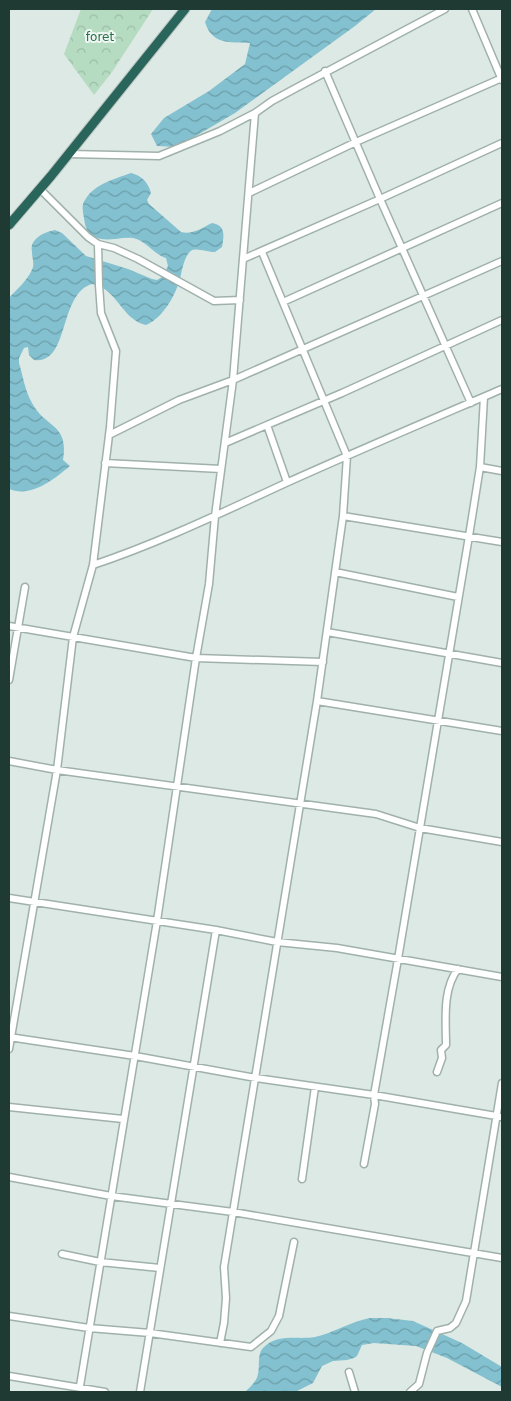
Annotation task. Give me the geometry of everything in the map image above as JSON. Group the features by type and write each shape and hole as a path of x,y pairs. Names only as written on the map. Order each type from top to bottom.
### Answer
{"highway":[{"path":"9,225 69,154 183,9"}],"street":[{"path":"69,154 159,156 220,131 255,113 272,101 325,71 446,9"},
{"path":"249,193 356,142 502,78 472,9"},
{"path":"325,71 471,403"},
{"path":"79,1390 157,921 196,658 209,584 215,516 233,380 255,113"},
{"path":"243,259 380,199 502,142"},
{"path":"40,189 98,244 131,255 214,300 240,300"},
{"path":"283,302 502,203"},
{"path":"9,1049 57,770 73,637 93,565 109,436 116,351 101,313 98,244"},
{"path":"220,1343 226,1298 224,1267 323,662 343,516 347,456 262,252"},
{"path":"109,436 179,400 233,380 303,350 502,261"},
{"path":"225,443 502,320"},
{"path":"93,565 112,559 215,516 287,482 502,389"},
{"path":"364,1164 480,466 484,397"},
{"path":"267,425 287,482"},
{"path":"105,463 221,469"},
{"path":"480,466 502,471"},
{"path":"343,516 502,542"},
{"path":"335,572 458,597"},
{"path":"9,680 25,587"},
{"path":"9,626 196,658 323,662"},
{"path":"327,632 502,663"},
{"path":"317,701 502,731"},
{"path":"9,761 57,770 376,814 420,828 502,842"},
{"path":"9,898 216,930 276,942 338,948 502,977"},
{"path":"140,1392 160,1268 173,1204 216,930"},
{"path":"438,1072 442,1058 441,1050 446,1046 447,1002 451,981 458,969"},
{"path":"10,1038 135,1056 256,1078 374,1095 499,1117"},
{"path":"410,1392 419,1384 427,1353 437,1331 450,1328 458,1319 466,1300 499,1117 502,1083"},
{"path":"302,1179 316,1087"},
{"path":"9,1107 123,1120"},
{"path":"9,1177 110,1196 233,1212 502,1258"},
{"path":"9,1316 89,1328 251,1347 271,1331 279,1316 294,1242"},
{"path":"62,1254 100,1262 160,1268"},
{"path":"349,1372 355,1392"},
{"path":"9,1376 79,1390 105,1392"}],"green space":[{"name":"foret","path":"81,9 153,9 112,72 94,95 64,54"}],"water":[{"path":"212,9 376,9 235,113 177,147 157,146 151,134 164,118 209,91 245,64 250,43 222,41 212,35 205,22"},
{"path":"131,173 144,180 148,186 151,193 147,200 149,204 181,232 193,232 212,223 220,226 223,232 222,247 215,252 196,249 189,252 172,299 163,312 152,322 146,325 138,322 107,291 100,286 92,284 81,290 74,301 53,352 45,359 34,360 29,355 28,347 24,348 19,358 19,363 28,394 38,411 60,433 64,448 63,460 70,466 41,486 25,491 9,489 9,298 29,276 33,265 32,247 35,240 46,232 55,230 62,233 86,256 128,269 152,279 157,280 162,277 168,266 166,258 157,254 142,242 133,238 100,239 90,234 86,227 83,206 89,194 105,183"},
{"path":"370,1318 413,1321 462,1343 502,1367 502,1387 447,1358 416,1346 374,1343 362,1345 357,1356 354,1358 333,1361 322,1366 313,1383 295,1392 245,1392 257,1377 260,1353 269,1343 288,1338 315,1337"}]}
